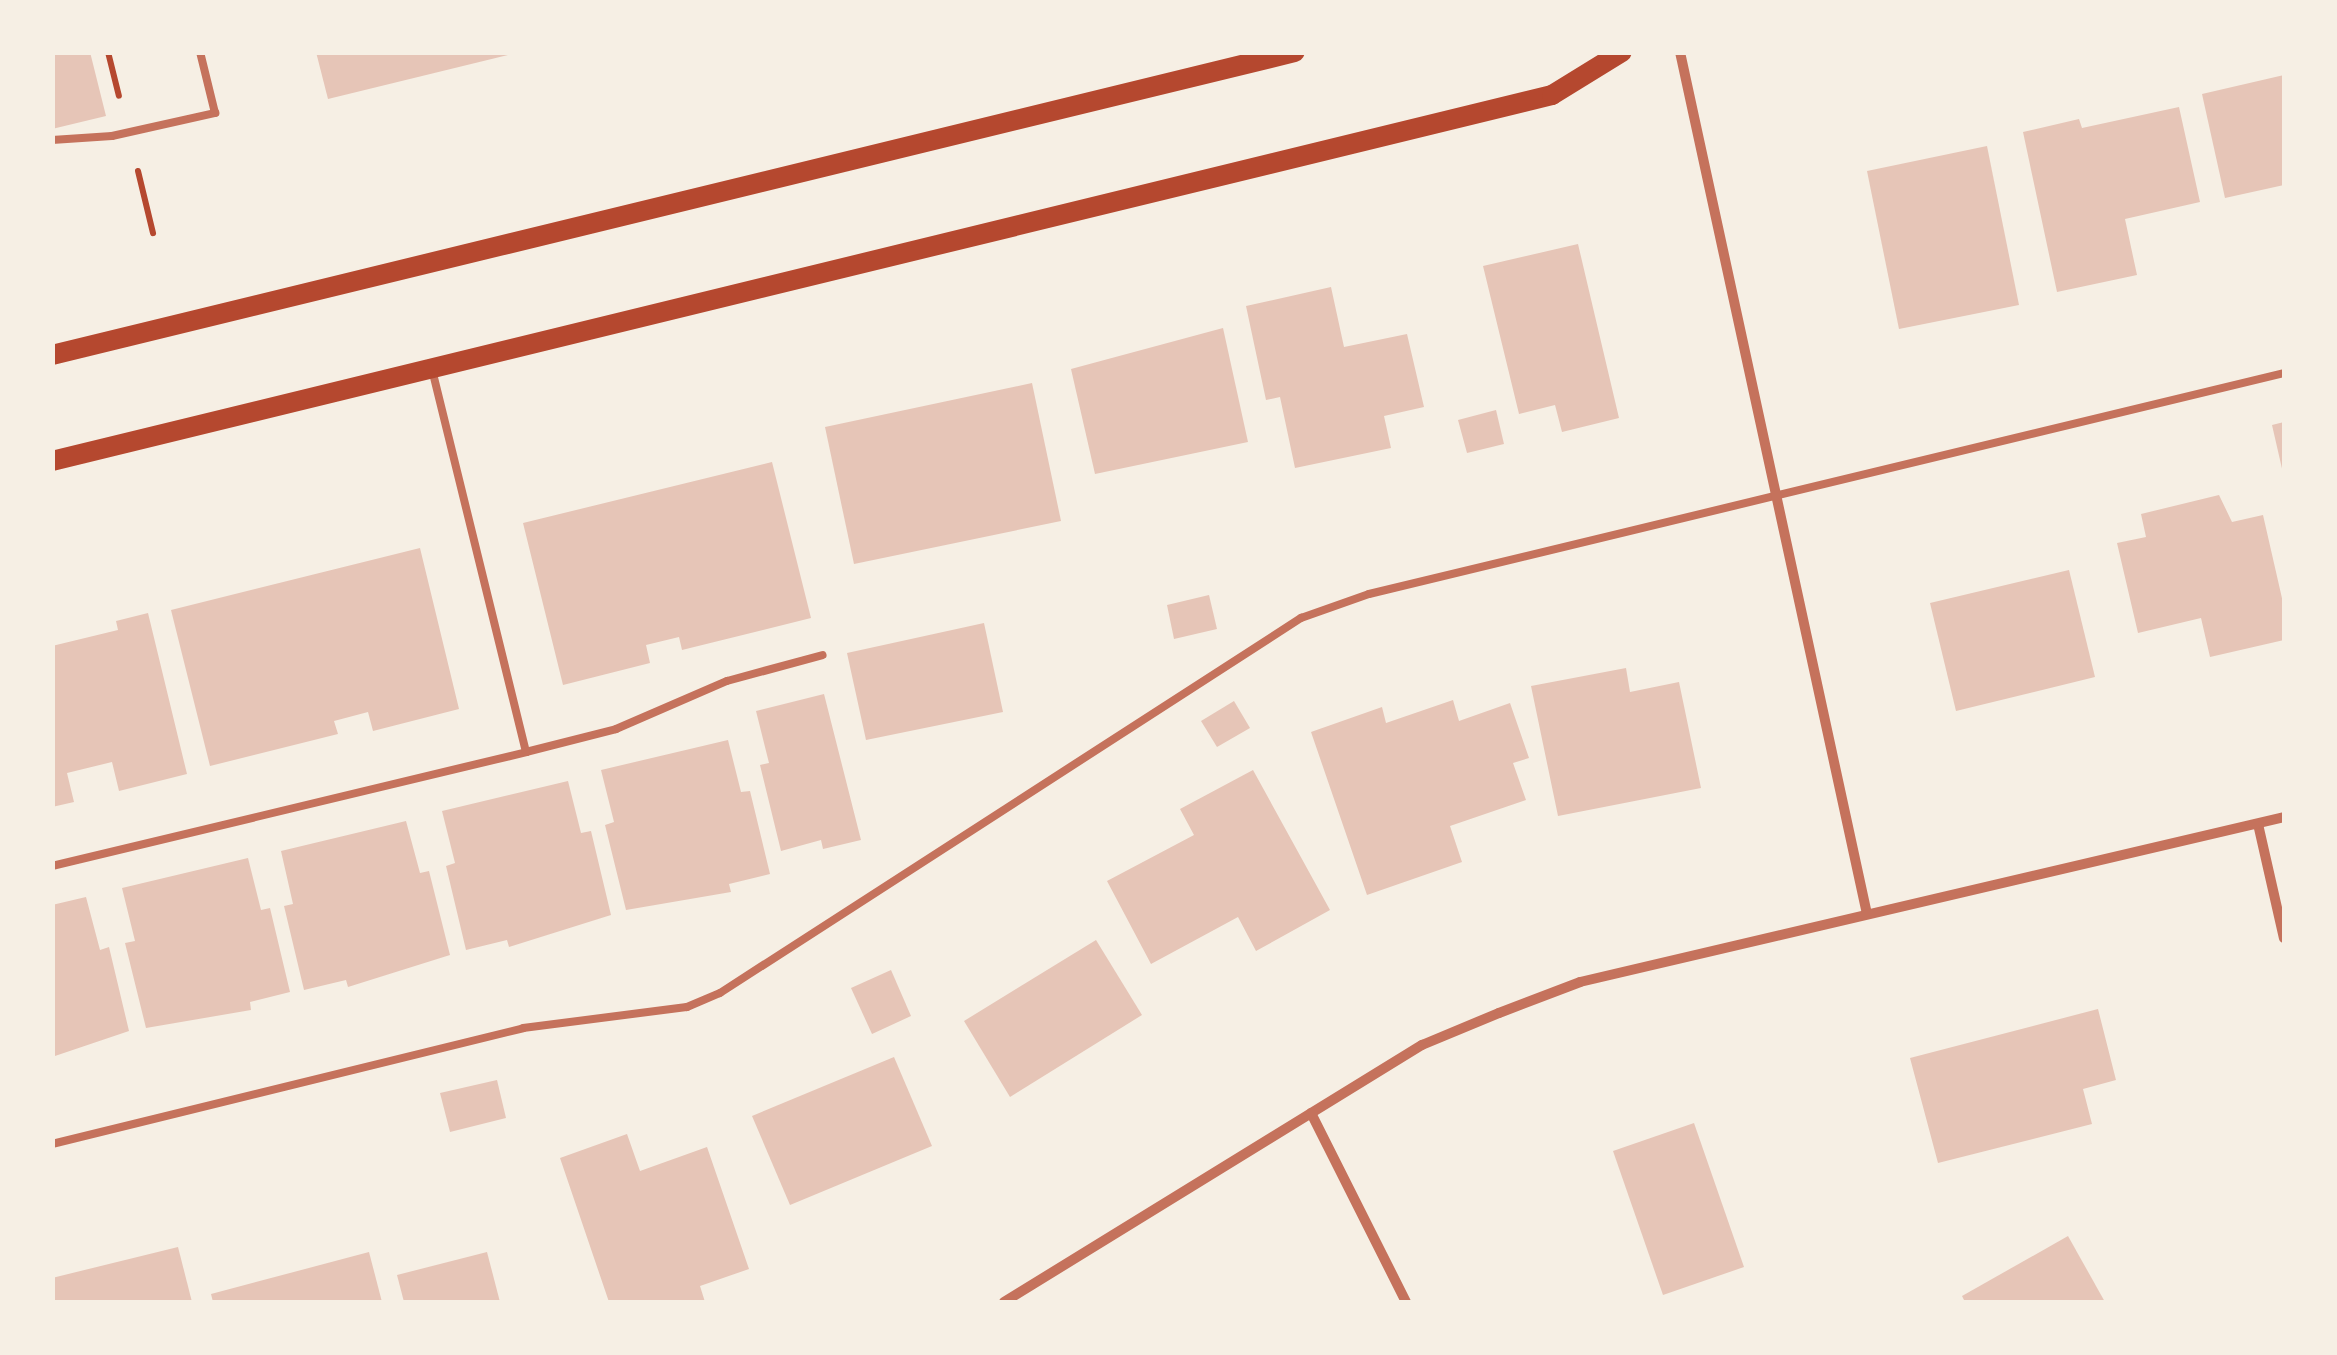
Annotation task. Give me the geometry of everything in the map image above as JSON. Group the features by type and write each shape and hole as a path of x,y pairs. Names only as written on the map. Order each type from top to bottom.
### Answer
{"main road":[{"path":"52,356 1295,52"},
{"path":"52,461 1552,95 1622,52"}],"street":[{"path":"1680,52 1867,914"},
{"path":"1004,1302 1422,1045 1580,982 2284,818"},
{"path":"2258,824 2284,938"},
{"path":"1311,1113 1406,1302"}],"lane":[{"path":"52,140 112,136 215,113 200,52"},
{"path":"432,370 526,752"},
{"path":"52,1144 523,1028 687,1007 720,993 1301,618 1369,594 1775,499 2284,372"},
{"path":"52,866 616,729 727,681 823,654"}],"path":[{"path":"108,52 120,98"},
{"path":"140,178 153,233"}],"building":[{"path":"52,52 90,52 106,116 52,129"},
{"path":"316,52 512,52 512,54 328,99"},
{"path":"2284,75 2284,185 2225,198 2202,94"},
{"path":"2179,107 2200,202 2125,219 2137,275 2057,292 2023,132 2079,119 2082,128"},
{"path":"1987,146 2019,305 1899,329 1867,171"},
{"path":"1578,244 1619,418 1562,432 1555,405 1519,414 1483,266"},
{"path":"1331,287 1344,347 1407,334 1424,407 1384,416 1391,448 1295,468 1280,397 1266,400 1246,306"},
{"path":"1223,328 1248,442 1095,474 1071,369"},
{"path":"1032,383 1061,521 854,564 825,427"},
{"path":"1496,410 1504,444 1467,453 1458,420"},
{"path":"2284,422 2284,473 2283,473 2272,425"},
{"path":"772,462 811,618 682,650 679,637 646,645 650,663 563,685 523,523"},
{"path":"2219,495 2232,522 2263,515 2284,607 2284,640 2210,657 2201,618 2138,633 2117,543 2146,537 2141,514"},
{"path":"420,548 459,709 373,731 368,712 334,721 338,734 210,766 171,610"},
{"path":"2069,570 2095,677 1956,711 1930,603"},
{"path":"1209,595 1217,629 1174,639 1167,605"},
{"path":"148,613 187,774 119,791 112,762 67,773 74,802 52,807 52,646 118,630 116,621"},
{"path":"984,623 1003,712 866,740 847,653"},
{"path":"1626,668 1630,692 1679,682 1701,788 1558,816 1531,686"},
{"path":"824,694 861,840 823,849 821,840 781,851 760,765 769,763 756,711"},
{"path":"1453,700 1459,721 1510,703 1529,758 1513,763 1526,800 1450,826 1462,862 1367,895 1311,732 1382,707 1386,723"},
{"path":"1234,701 1250,728 1217,747 1201,721"},
{"path":"728,740 741,792 750,791 770,874 729,884 731,892 626,910 605,825 614,822 601,770"},
{"path":"1253,770 1330,910 1256,951 1238,917 1151,964 1107,881 1194,835 1180,809"},
{"path":"568,781 581,833 591,831 611,915 509,947 507,940 466,950 446,866 455,863 442,811"},
{"path":"406,821 420,873 429,871 450,955 348,987 346,980 304,990 284,906 293,904 281,851"},
{"path":"248,858 261,910 270,908 290,992 250,1002 251,1010 146,1028 125,943 135,941 122,888"},
{"path":"86,897 100,950 109,947 129,1031 52,1057 52,905"},
{"path":"1096,940 1142,1015 1010,1097 964,1021"},
{"path":"891,970 911,1016 872,1034 851,988"},
{"path":"2098,1009 2116,1080 2083,1089 2092,1124 1938,1163 1910,1058"},
{"path":"894,1057 932,1146 790,1205 752,1116"},
{"path":"497,1080 506,1118 450,1132 440,1093"},
{"path":"1694,1123 1744,1267 1663,1295 1613,1151"},
{"path":"627,1134 640,1171 707,1147 749,1269 700,1286 705,1302 609,1302 560,1158"},
{"path":"2068,1236 2105,1302 1965,1302 1962,1296"},
{"path":"178,1247 192,1302 52,1302 52,1278"},
{"path":"369,1252 382,1302 213,1302 211,1294"},
{"path":"487,1252 500,1302 404,1302 397,1275"}]}
